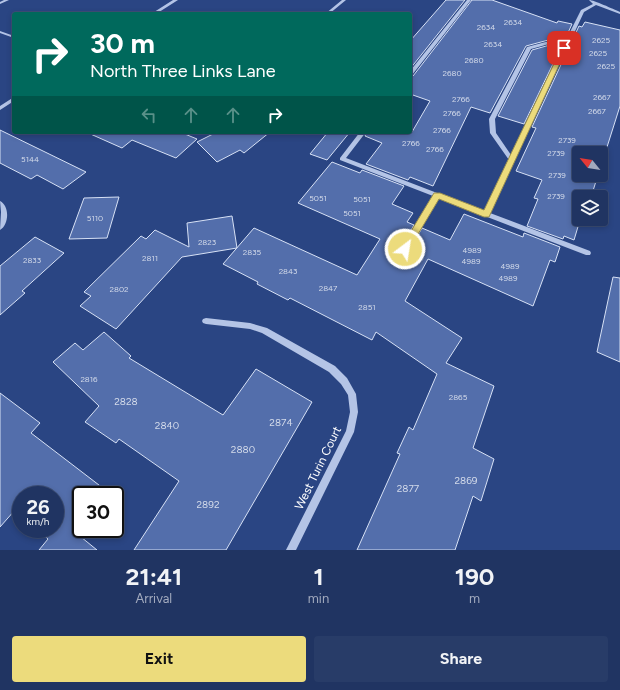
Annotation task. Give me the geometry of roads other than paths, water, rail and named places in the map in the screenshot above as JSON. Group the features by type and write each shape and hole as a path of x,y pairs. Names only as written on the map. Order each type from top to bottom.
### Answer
{"street":[{"path":"0,3 7,0"},
{"path":"156,12 176,0"},
{"path":"329,12 344,0"},
{"path":"412,71 469,0"},
{"path":"591,0 596,4 620,13"},
{"path":"486,214 582,11 596,4 620,7"},
{"path":"0,32 12,36"},
{"path":"512,160 493,133 492,119 529,48 569,38"},
{"path":"0,108 12,100"},
{"path":"361,134 342,159 588,254"},
{"path":"405,249 437,195"},
{"path":"0,203 3,207 5,216 0,228"},
{"name":"West Turin Court","path":"206,321 250,326 264,330 332,369 344,381 352,394 354,412 350,432 291,550"}]}
